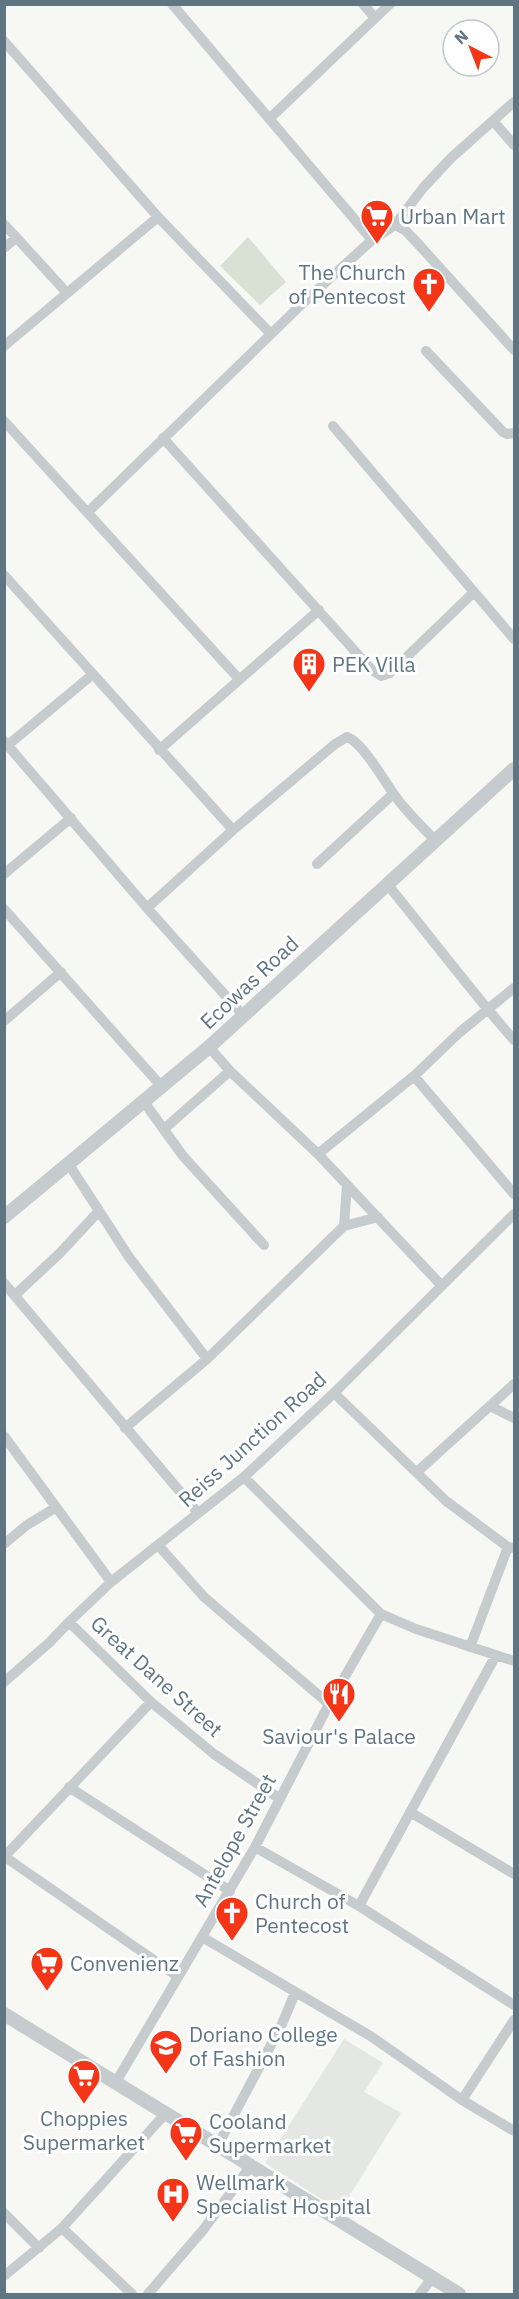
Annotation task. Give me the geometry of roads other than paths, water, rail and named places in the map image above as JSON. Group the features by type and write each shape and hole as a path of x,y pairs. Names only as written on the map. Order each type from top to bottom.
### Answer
{"street":[{"path":"172,4 372,240"},
{"path":"363,4 375,18"},
{"path":"270,118 390,4"},
{"path":"4,41 158,217 271,334"},
{"path":"88,512 271,334 372,240 395,225 423,188 452,158 514,102"},
{"path":"494,122 514,145"},
{"path":"4,346 158,217"},
{"path":"4,225 67,293"},
{"path":"395,225 405,230 421,246 514,351"},
{"path":"4,248 16,238"},
{"path":"426,351 502,432 514,434"},
{"path":"4,421 239,680"},
{"path":"333,426 514,639"},
{"path":"163,438 371,669 381,676 390,673 473,593"},
{"path":"4,575 232,830"},
{"path":"159,750 319,610"},
{"path":"93,674 6,743 147,908 243,1015"},
{"path":"147,908 232,830 335,744 347,737 351,738 364,752 393,794 435,840"},
{"name":"Ecowas Road","path":"4,1217 209,1047 514,770"},
{"path":"317,864 393,794"},
{"path":"4,874 71,818"},
{"path":"387,884 432,938 486,1010 514,1040"},
{"path":"4,909 162,1087"},
{"path":"4,1021 61,972"},
{"path":"318,1154 414,1076 486,1010 514,988"},
{"path":"209,1047 230,1071 318,1154 441,1285"},
{"path":"164,1129 230,1071"},
{"path":"414,1076 514,1194"},
{"path":"144,1102 183,1156 264,1245"},
{"path":"68,1163 129,1257 207,1359"},
{"path":"344,1226 346,1185"},
{"path":"15,1295 60,1253 99,1211"},
{"name":"Reiss Junction Road","path":"4,1682 50,1642 111,1582 244,1477 334,1393 514,1214"},
{"path":"125,1428 207,1359 344,1226 378,1217"},
{"path":"4,1283 198,1513"},
{"path":"417,1472 514,1384"},
{"path":"334,1393 446,1501 511,1548 470,1647"},
{"path":"490,1406 514,1418"},
{"path":"4,1436 111,1582"},
{"path":"244,1477 381,1614 416,1629 514,1661"},
{"path":"4,1544 27,1525 55,1508"},
{"path":"159,1546 204,1597 330,1704"},
{"name":"Antelope Street","path":"116,2082 255,1847 330,1704 381,1614"},
{"name":"Great Dane Street","path":"69,1622 151,1702 214,1754 280,1799"},
{"path":"359,1906 496,1655"},
{"path":"151,1702 5,1857 177,1977"},
{"path":"69,1787 230,1891"},
{"path":"410,1812 514,1874"},
{"path":"255,1847 359,1906 514,2005"},
{"path":"202,1936 372,2037 462,2100 514,2131"},
{"path":"218,2145 282,2024 295,1993"},
{"path":"4,2013 459,2295"},
{"path":"462,2100 514,2020"},
{"path":"4,2276 62,2228 166,2113"},
{"path":"148,2295 203,2230 250,2166"},
{"path":"4,2213 39,2248"},
{"path":"62,2228 132,2295"},
{"path":"420,2295 432,2277"}],"place":[{"name":"Urban Mart","path":"377,245"},
{"name":"The Church of Pentecost","path":"429,313"},
{"name":"PEK Villa","path":"309,693"},
{"name":"Saviour's Palace","path":"339,1723"},
{"name":"Church of Pentecost","path":"232,1942"},
{"name":"Convenienz","path":"47,1992"},
{"name":"Doriano College of Fashion","path":"166,2075"},
{"name":"Choppies Supermarket","path":"84,2105"},
{"name":"Cooland Supermarket","path":"186,2162"},
{"name":"Wellmark Specialist Hospital","path":"173,2223"}]}
